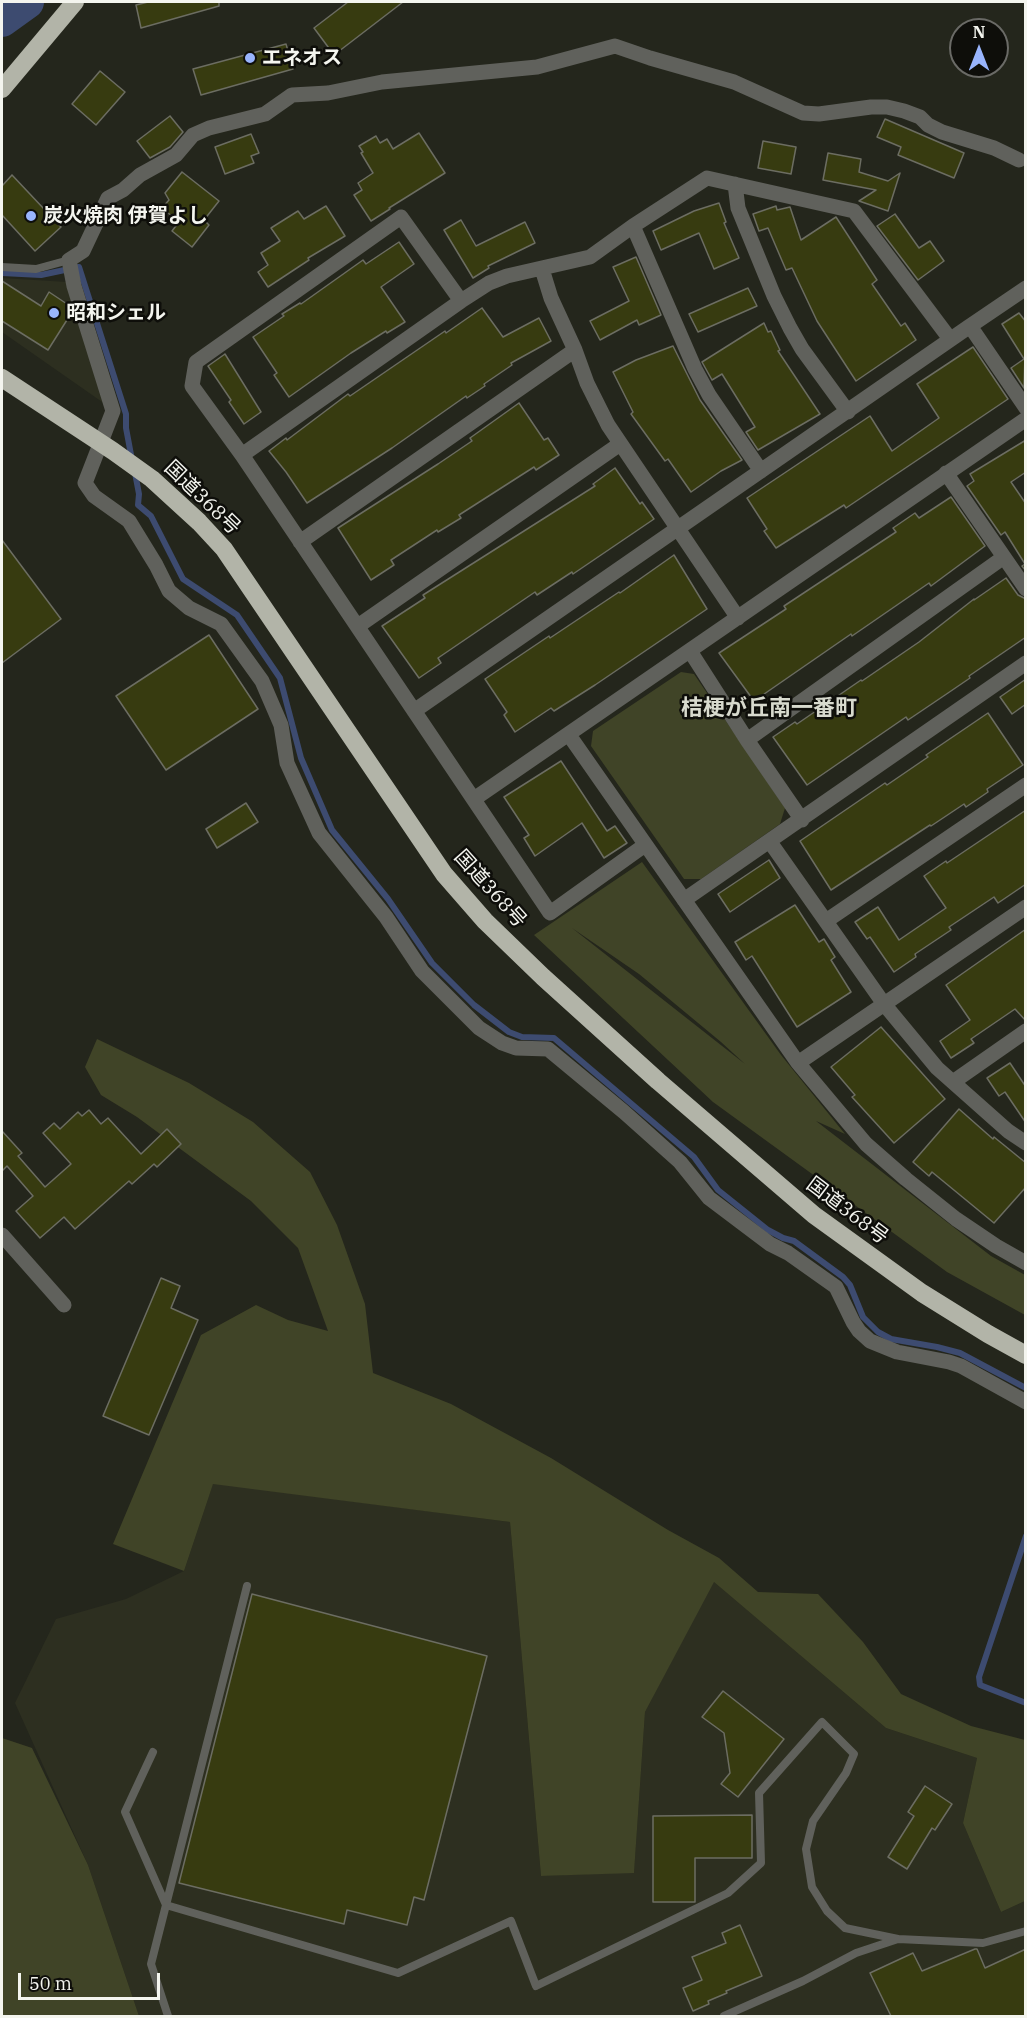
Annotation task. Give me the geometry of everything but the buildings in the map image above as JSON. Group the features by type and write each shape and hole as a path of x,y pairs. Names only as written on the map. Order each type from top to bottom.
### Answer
{"highway":[{"path":"2,89 75,2"},
{"name":"国道368号","path":"2,378 152,479 199,522 224,549 444,874 485,921 543,977 658,1081 814,1215 922,1293 1026,1355"}],"street":[{"path":"1019,160 994,148 942,132 928,125 920,117 904,111 886,107 871,107 819,114 803,113 734,82 615,46 537,67 382,82 328,93 292,95 265,114 208,128 194,135 176,155 108,198 83,251 70,262 74,286 113,411 106,447 85,483 94,496 129,521 169,591 189,608 221,624 262,681 281,725 287,763 319,833 386,917 422,971 479,1028 502,1043 516,1048 548,1049 680,1162 709,1198 762,1239 788,1253 836,1287 853,1322 870,1341 897,1352 961,1366 1026,1402"},
{"path":"242,455 489,283 522,272 590,257 707,178 854,211 950,339"},
{"path":"735,184 738,208 774,296 790,328 848,412"},
{"path":"461,301 401,217 196,362 192,386 242,455 550,913 645,845"},
{"path":"633,226 695,369 709,395 762,471"},
{"path":"542,268 551,298 597,404 620,444 738,618"},
{"path":"414,711 1026,288"},
{"path":"970,326 1026,408"},
{"path":"300,542 575,350"},
{"path":"474,799 1026,419"},
{"path":"358,626 620,444"},
{"path":"946,473 1026,589"},
{"path":"747,740 1004,557"},
{"path":"690,651 802,820"},
{"path":"684,900 1026,663"},
{"path":"569,735 798,1063 866,1144 956,1219 1026,1263"},
{"path":"826,921 1026,785"},
{"path":"770,842 884,1004 937,1068 1008,1131 1026,1143"},
{"path":"798,1063 1026,907"},
{"path":"952,1082 1026,1031"},
{"path":"2,1235 64,1305"}],"lane":[{"path":"2,267 36,269 70,262"},
{"path":"168,2016 151,1964 247,1586"},
{"path":"153,1752 125,1812 166,1905 398,1973 511,1921 536,1986 728,1893 762,1863 759,1793 822,1722 854,1754 846,1773 813,1821 806,1849 812,1887 827,1911 845,1928 898,1939 983,1943 1026,1931"},
{"path":"724,2016 803,1981 856,1953 898,1939"}],"shaded area":[{"path":"2,278 67,282 105,404 2,332"},
{"path":"213,1483 510,1522 541,1876 634,1872 645,1712 713,1581 886,1728 977,1758 963,1823 1001,1912 1025,1901 1025,2016 139,2016 88,1865 15,1703 56,1619 126,1599 184,1571"}],"green space":[{"path":"681,672 694,674 785,808 780,824 701,879 684,879 591,746 593,731"},
{"path":"642,862 781,1055 845,1134 816,1121 991,1256 1025,1275 1025,1315 947,1272 713,1102 534,935","holes":["572,928 639,974 721,1042 745,1064"]},
{"path":"97,1039 189,1083 253,1122 310,1172 337,1225 365,1304 373,1373 451,1404 551,1458 668,1530 719,1558 758,1592 818,1594 863,1642 901,1694 971,1726 1025,1740 1025,1901 1001,1912 963,1823 977,1758 886,1728 714,1582 645,1712 634,1873 541,1876 510,1522 213,1484 184,1571 113,1544 201,1335 256,1305 288,1320 328,1331 298,1248 251,1201 137,1117 101,1095 85,1067"},
{"path":"2,1738 32,1748 88,1865 139,2016 2,2016"}],"waterway":[{"path":"2,20 27,2"},
{"path":"2,273 41,275 79,267 126,414 126,428 132,460"},
{"path":"135,473 139,494 138,505 151,516 183,579 237,615 280,678 301,758 332,830 388,899 432,963 474,1005 509,1032 522,1037 554,1038 694,1157 718,1190 768,1230 794,1241 843,1277 850,1285 863,1317 878,1332 891,1339 960,1353 1026,1388"},
{"path":"1026,1536 979,1677 980,1685 1026,1703"}],"place":[{"name":"エネオス","path":"250,58"},
{"name":"炭火焼肉 伊賀よし","path":"31,216"},
{"name":"昭和シェル","path":"54,313"}],"district":[{"name":"桔梗が丘南一番町","path":"769,709"}]}
